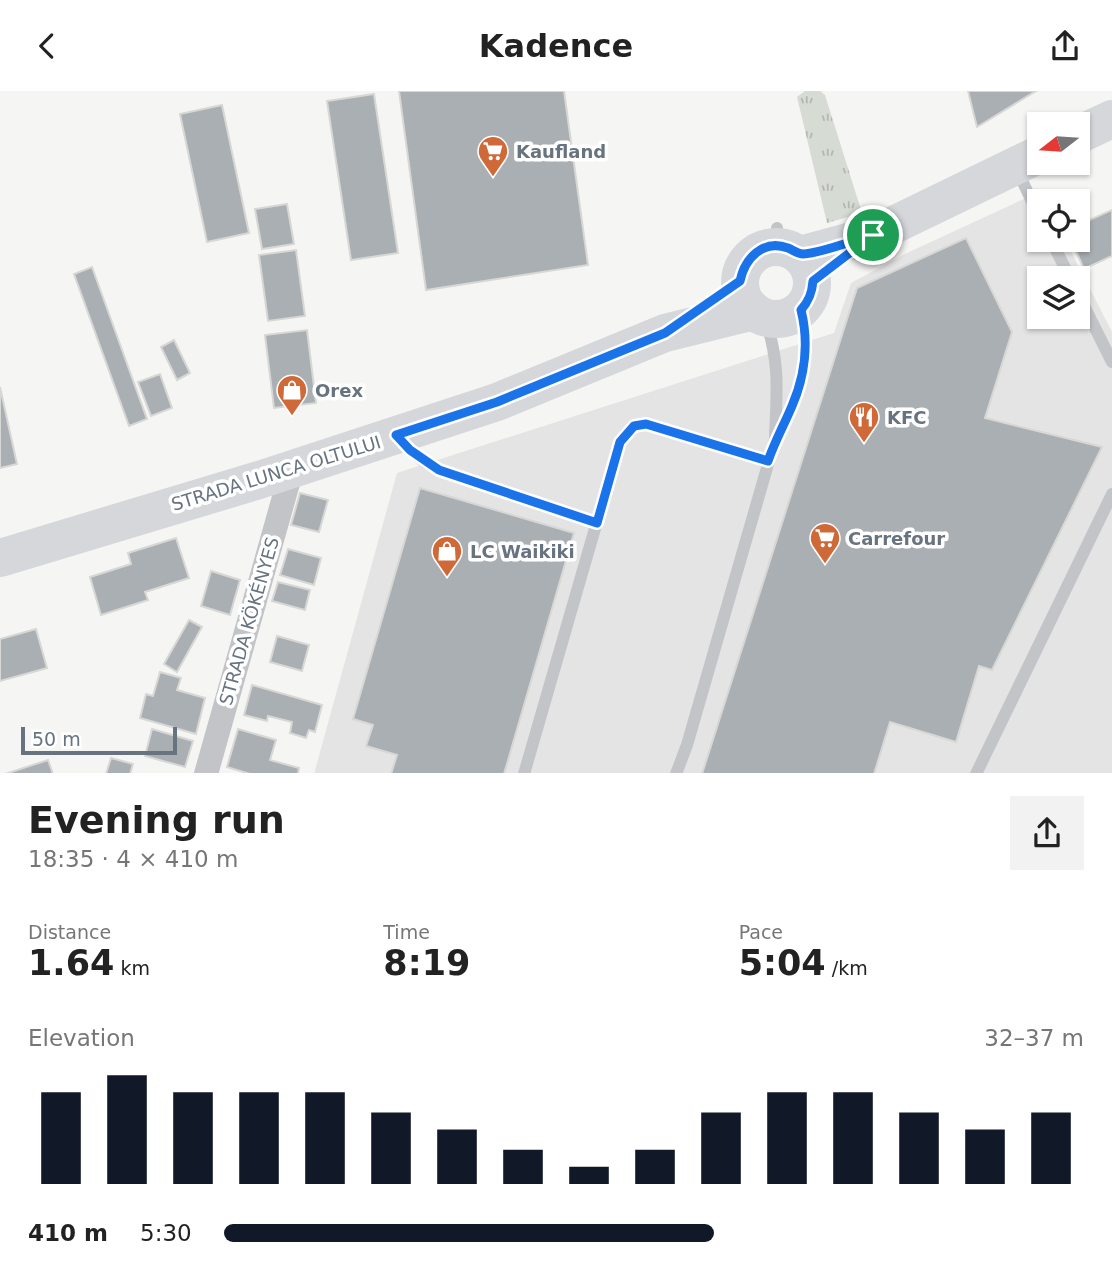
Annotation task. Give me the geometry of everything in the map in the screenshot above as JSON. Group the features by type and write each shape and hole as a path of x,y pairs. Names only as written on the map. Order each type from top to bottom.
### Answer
{"main road":[{"path":"1090,129 1112,119"},
{"name":"STRADA LUNCA OLTULUI","path":"0,558 292,469 509,397 665,333 1027,160"}],"street":[{"name":"STRADA KÖKÉNYES","path":"206,773 292,469"}],"lane":[{"path":"775,440 777,366 774,347 779,279"},
{"path":"676,773 687,745 768,461 775,440 793,405 806,352 805,326 779,279"},
{"path":"1090,318 1112,362"},
{"path":"524,773 620,442 634,426 646,424 768,461"},
{"path":"396,435 416,455 439,470 597,523"},
{"path":"976,773 1112,494"}],"shaded area":[{"path":"1027,197 1027,252 1071,252 1078,266 1027,266 1027,329 1090,329 1090,289 1112,332 1112,773 314,773 397,473 834,333 851,283 907,253"}],"green space":[{"path":"805,91 820,91 825,95 862,213 827,223 797,97"}],"building":[{"name":"Kaufland","path":"399,91 564,91 588,265 426,290"},
{"path":"968,91 1036,91 977,127"},
{"path":"374,94 398,253 351,260 327,101"},
{"path":"222,105 249,233 207,242 180,114"},
{"path":"287,204 294,244 262,249 255,209"},
{"path":"1112,210 1112,256 1090,266 1083,266 1076,252 1090,252 1090,220"},
{"path":"966,238 1012,332 985,418 1102,447 992,670 979,666 956,742 890,722 874,773 702,773 857,288"},
{"path":"296,250 305,316 268,321 259,255"},
{"path":"92,267 147,419 129,426 74,274"},
{"path":"307,330 316,403 274,408 265,335"},
{"path":"174,340 190,373 177,380 161,347"},
{"path":"160,374 172,408 151,416 138,382"},
{"path":"0,387 17,464 0,468"},
{"path":"420,488 574,533 504,773 391,773 397,755 366,746 373,725 353,719"},
{"path":"300,493 328,500 319,532 291,525"},
{"path":"176,538 189,578 145,592 148,600 101,615 90,577 131,564 128,553"},
{"path":"288,549 321,558 314,585 280,575"},
{"path":"211,571 240,580 230,615 201,606"},
{"path":"278,582 310,590 305,610 272,601"},
{"path":"189,620 202,627 177,672 164,664"},
{"path":"36,629 47,668 0,681 0,639"},
{"path":"277,636 309,645 302,671 270,662"},
{"path":"160,672 181,678 177,690 205,698 196,734 140,718 146,694 153,696"},
{"path":"252,685 322,705 315,732 309,730 306,738 290,733 292,722 268,716 267,721 244,715"},
{"path":"152,729 193,741 185,767 145,756"},
{"path":"238,729 276,740 270,760 299,768 298,773 247,773 227,767"},
{"path":"111,758 133,764 130,773 106,773"},
{"path":"48,760 53,773 8,773"}],"place":[{"name":"Kaufland","path":"493,178"},
{"name":"Orex","path":"292,417"},
{"name":"KFC","path":"864,444"},
{"name":"Carrefour","path":"825,565"},
{"name":"LC Waikiki","path":"447,578"}],"route":[{"path":"873,235 813,281 808,302 801,310 806,352 801,374 793,405 775,440 768,461 646,424 634,426 620,442 597,523 439,470 422,460 396,435 497,402 665,333 740,281 742,269 757,251 779,246 800,255 873,235"}]}
